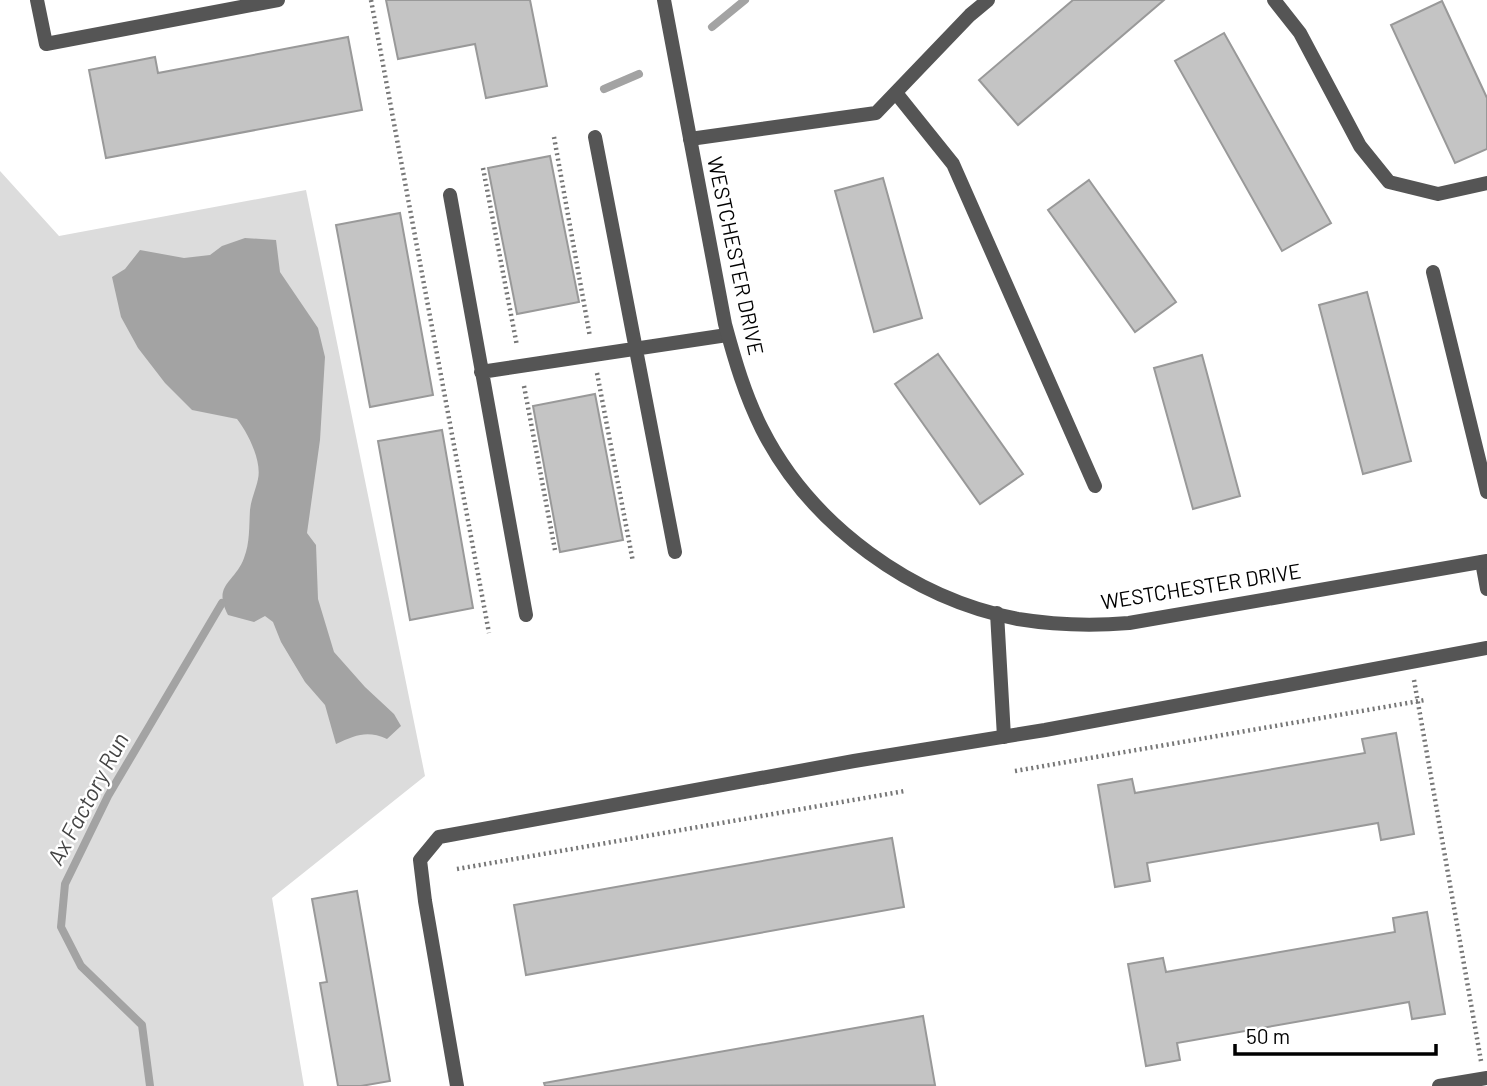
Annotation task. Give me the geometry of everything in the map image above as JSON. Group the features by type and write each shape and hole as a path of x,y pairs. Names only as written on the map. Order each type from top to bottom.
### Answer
{"street":[{"path":"37,0 46,44 278,0"},
{"name":"WESTCHESTER DRIVE","path":"664,0 727,335 739,377 763,430 786,467 839,529 877,558 906,577 940,594 1018,619 1071,625 1129,623 1484,561"},
{"path":"690,139 876,113 988,0"},
{"path":"1273,0 1300,33 1360,146 1389,182 1438,194 1487,183"},
{"path":"896,93 953,164 1095,486"},
{"path":"595,137 675,552"},
{"path":"450,195 526,615"},
{"path":"1433,272 1487,492"},
{"path":"481,372 727,335"},
{"path":"1484,561 1487,589"},
{"path":"998,613 1004,737"},
{"path":"457,1086 420,860 439,837 1487,648"},
{"path":"1439,1086 1486,1078"}],"path":[{"path":"371,0 489,633"},
{"path":"1411,662 1486,1078"},
{"path":"1015,771 1425,700"},
{"path":"457,869 905,791"}],"shaded area":[{"path":"0,171 59,236 306,190 425,776 272,898 304,1086 0,1086"},
{"path":"245,238 276,240 280,272 318,328 325,357 320,440 307,533 316,545 318,599 334,652 394,714 401,726 387,739 362,735 336,744 325,705 305,682 281,642 273,622 265,616 254,622 228,615 222,597 246,552 251,506 258,479 258,464 253,447 237,419 192,410 165,383 138,348 121,317 112,277 125,269 140,250 184,258 210,255 222,246"}],"building":[{"path":"386,0 530,0 547,86 486,98 475,44 398,59"},
{"path":"1073,0 1164,0 1018,125 979,80"},
{"path":"1442,1 1487,98 1487,149 1455,163 1391,25"},
{"path":"1224,33 1331,223 1282,251 1175,61"},
{"path":"348,37 362,110 106,158 89,70 155,57 158,73"},
{"path":"550,156 579,302 517,314 488,168"},
{"path":"883,178 922,318 874,332 835,191"},
{"path":"1089,180 1176,302 1135,332 1048,210"},
{"path":"400,213 433,395 370,407 336,225"},
{"path":"1367,292 1411,461 1363,474 1319,305"},
{"path":"938,354 1023,474 980,504 895,384"},
{"path":"1202,355 1240,496 1193,509 1154,368"},
{"path":"595,394 623,540 560,552 533,406"},
{"path":"442,430 473,608 410,620 378,441"},
{"path":"1396,733 1414,834 1381,840 1378,823 1147,863 1150,881 1115,887 1098,785 1132,779 1135,793 1365,753 1362,739"},
{"path":"892,838 904,907 526,975 514,905"},
{"path":"357,891 390,1081 361,1086 338,1086 320,983 327,982 312,899"},
{"path":"1427,912 1445,1014 1412,1019 1409,1002 1177,1043 1180,1060 1146,1066 1128,964 1163,958 1166,972 1395,932 1393,918"},
{"path":"923,1016 935,1085 545,1086 544,1083"}],"waterway":[{"name":"Ax Factory Run","path":"712,27 745,0"},
{"name":"Ax Factory Run","path":"604,89 639,74"},
{"name":"Ax Factory Run","path":"150,1086 142,1025 81,966 61,927 65,884 108,796 222,603"}]}
